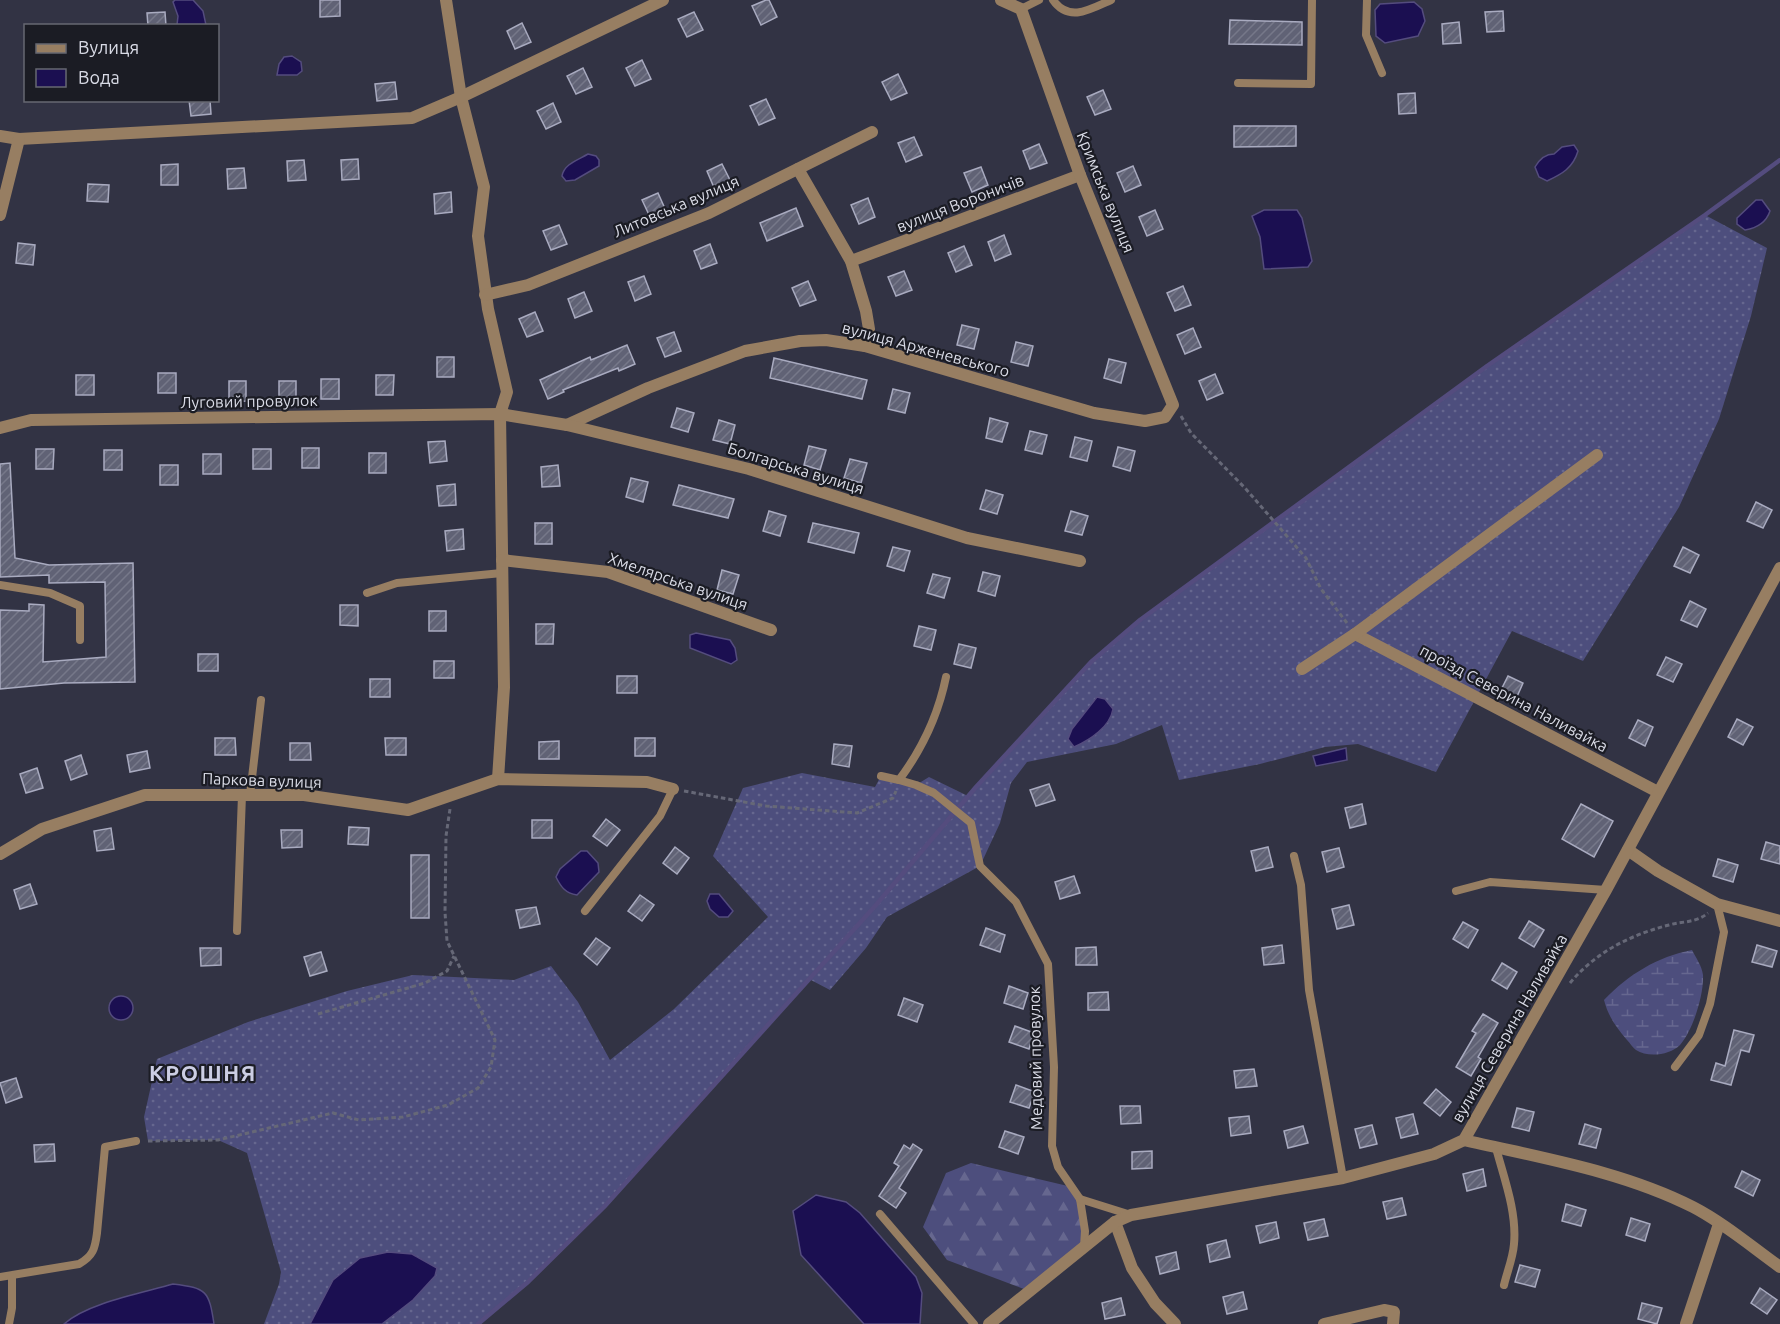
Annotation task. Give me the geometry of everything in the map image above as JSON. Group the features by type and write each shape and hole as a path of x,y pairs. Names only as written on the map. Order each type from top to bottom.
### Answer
{"street":[{"path":"446,0 461,97 484,188 478,236 485,295 507,392 500,414 504,687 498,779"},
{"path":"0,136 19,139 412,118 461,97 663,0"},
{"path":"1001,0 1021,9"},
{"name":"Кримська вулиця","path":"1021,9 1080,175 1173,405"},
{"name":"Литовська вулиця","path":"485,295 528,285 709,213 872,132"},
{"path":"0,215 19,139"},
{"path":"798,169 851,261 866,311 868,329 865,346"},
{"name":"вулиця Вороничів","path":"851,261 1080,175"},
{"name":"вулиця Арженевського","path":"567,425 648,388 745,351 801,341 826,340 865,346 1094,413 1145,422 1165,417 1173,405"},
{"name":"Болгарська вулиця","path":"500,414 567,425 749,469 968,538 1080,561"},
{"name":"Луговий провулок","path":"0,428 31,420 500,414"},
{"path":"1302,669 1355,634 1598,455"},
{"name":"Хмелярська вулиця","path":"502,560 608,572 771,630"},
{"name":"вулиця Северина Наливайка","path":"989,1324 1115,1222 1131,1215 1343,1178 1434,1154 1464,1140 1606,890 1780,568"},
{"name":"проїзд Северина Наливайка","path":"1355,634 1658,792"},
{"name":"Паркова вулиця","path":"0,854 42,829 145,795 304,795 408,810 498,779 647,782 673,789"},
{"path":"1628,850 1658,872 1717,904 1780,921"},
{"path":"1464,1140 1647,1186 1695,1208 1780,1267"},
{"path":"1115,1222 1132,1268 1155,1303 1175,1324"},
{"path":"1686,1324 1719,1224"},
{"path":"1324,1324 1384,1310 1394,1312 1394,1324"}],"lane":[{"path":"1021,9 1039,0"},
{"path":"1053,0 1067,12 1076,14 1111,0"},
{"path":"1238,83 1311,84 1312,0"},
{"path":"1367,0 1366,34 1382,73"},
{"path":"367,593 397,583 502,573"},
{"path":"0,585 50,593 80,606 80,640"},
{"path":"899,780 928,736 940,706 946,676"},
{"path":"237,931 246,795 261,700"},
{"name":"Медовий провулок","path":"881,777 916,784 934,793 971,823 980,866 1016,902 1048,964 1054,1067 1052,1146 1058,1167 1080,1199 1085,1231 1084,1247"},
{"path":"585,911 660,816 673,789"},
{"path":"1294,856 1301,885 1308,990 1343,1178"},
{"path":"1456,891 1490,882 1606,890"},
{"path":"1675,1067 1699,1035 1710,1005 1724,933 1717,904"},
{"path":"0,1277 79,1264 91,1258 97,1233 105,1147 136,1141"},
{"path":"1496,1148 1514,1228 1514,1247 1504,1285"},
{"path":"1080,1199 1131,1215"},
{"path":"880,1214 974,1324"},
{"path":"9,1324 12,1308 12,1276"}],"path":[{"path":"1173,405 1191,433 1245,488 1306,558 1322,589 1355,634"},
{"path":"673,789 766,806 857,813 893,798 899,780"},
{"path":"136,1141 218,1140 333,1113 358,1120 403,1117 448,1105 478,1088 491,1067 495,1040 447,941 446,836 453,795"},
{"path":"1567,986 1582,969 1619,943 1671,924 1694,921 1706,915 1717,904"},
{"path":"318,1014 425,983 447,971 454,956"}],"green space":[{"path":"1705,215 1767,248 1751,316 1719,419 1679,507 1583,661 1512,631 1436,772 1358,744 1325,747 1260,764 1179,780 1162,725 1116,744 1027,762 1011,783 1000,823 980,866 887,917 866,948 830,990 809,979 604,1207 528,1282 478,1324 264,1324 279,1284 281,1272 247,1153 218,1140 148,1141 144,1117 157,1059 248,1022 347,991 413,975 514,980 551,966 578,1002 610,1060 674,1009 768,917 713,856 743,788 802,773 875,787 881,776 916,785 929,777 968,796 1091,662 1140,620 1487,366"},
{"path":"1692,950 1701,968 1703,983 1697,1012 1685,1039 1676,1048 1665,1053 1653,1055 1636,1050 1613,1021 1604,1000 1623,982 1644,968 1667,957"},
{"path":"971,1163 1072,1187 1080,1199 1084,1247 1029,1291 947,1260 923,1227 946,1173"}],"water":[{"path":"193,0 203,11 206,24 177,24 178,16 173,2"},
{"path":"1414,2 1422,9 1425,21 1418,36 1385,43 1376,36 1375,10 1380,4"},
{"path":"292,56 301,62 302,71 297,75 277,75 279,64 284,57"},
{"path":"1574,145 1578,151 1566,170 1547,181 1539,177 1535,167 1540,160 1554,154 1562,147"},
{"path":"588,154 596,156 599,166 575,180 566,181 562,176 566,168"},
{"path":"1756,200 1762,200 1770,211 1760,224 1745,230 1737,224 1737,218"},
{"path":"1264,210 1297,210 1302,218 1312,261 1308,267 1264,269 1260,237 1252,216"},
{"path":"696,633 730,640 735,648 737,660 731,664 690,648 690,635"},
{"path":"1097,697 1105,699 1113,709 1111,716 1104,727 1074,747 1068,739 1072,729"},
{"path":"1346,748 1347,760 1316,766 1313,756"},
{"path":"581,851 587,851 598,863 599,872 577,895 564,889 556,877 560,869"},
{"path":"710,894 719,894 733,911 728,917 719,917 710,909 707,901"},
{"path":"121,996 130,999 133,1008 130,1017 121,1020 112,1017 109,1008 112,999"},
{"path":"816,1195 846,1202 860,1213 916,1277 922,1293 920,1324 864,1324 801,1255 793,1211"},
{"path":"388,1252 412,1254 437,1268 435,1276 413,1300 382,1324 310,1324 333,1280 360,1258"},
{"path":"173,1284 193,1287 204,1293 210,1304 214,1324 64,1324 100,1304"}],"building":[{"path":"320,0 340,0 340,16 320,17"},
{"path":"769,0 777,17 761,25 752,6"},
{"path":"1503,11 1504,31 1487,32 1485,12"},
{"path":"165,12 166,24 148,24 147,13"},
{"path":"694,12 703,30 687,37 678,19"},
{"path":"1230,20 1302,22 1302,45 1229,44"},
{"path":"1459,22 1461,43 1443,44 1442,24"},
{"path":"522,23 531,42 515,49 507,31"},
{"path":"642,60 651,79 635,86 626,68"},
{"path":"583,68 592,87 576,94 567,76"},
{"path":"898,74 907,93 891,100 882,82"},
{"path":"395,82 397,99 377,101 375,84"},
{"path":"1103,90 1111,109 1095,115 1087,97"},
{"path":"1415,93 1416,113 1399,114 1398,94"},
{"path":"766,99 775,118 759,125 750,106"},
{"path":"189,102 210,102 211,114 191,116"},
{"path":"553,103 561,122 546,129 537,111"},
{"path":"1234,126 1296,126 1296,146 1234,147"},
{"path":"914,137 922,155 906,162 898,143"},
{"path":"1039,144 1047,163 1030,169 1023,151"},
{"path":"358,159 359,179 342,180 341,160"},
{"path":"304,160 306,180 288,181 287,161"},
{"path":"178,164 178,185 161,185 161,165"},
{"path":"722,164 731,182 715,190 707,171"},
{"path":"1133,166 1141,185 1125,192 1117,173"},
{"path":"981,167 988,185 972,192 964,173"},
{"path":"244,168 246,188 228,189 227,169"},
{"path":"88,184 109,185 108,202 87,201"},
{"path":"451,192 452,212 435,214 434,194"},
{"path":"658,193 666,211 651,219 642,200"},
{"path":"868,198 875,217 859,224 851,205"},
{"path":"796,208 803,226 767,241 760,223"},
{"path":"1155,210 1163,229 1147,236 1139,217"},
{"path":"559,225 567,244 551,250 543,231"},
{"path":"1004,235 1011,254 995,261 988,242"},
{"path":"18,243 35,245 33,265 16,263"},
{"path":"710,244 717,263 701,269 694,251"},
{"path":"964,246 972,265 956,272 948,253"},
{"path":"904,271 912,290 896,296 888,277"},
{"path":"644,276 651,294 635,301 628,282"},
{"path":"808,281 816,300 800,306 792,288"},
{"path":"1183,286 1191,305 1175,311 1167,293"},
{"path":"584,292 592,311 575,318 568,299"},
{"path":"535,312 543,331 527,337 519,319"},
{"path":"962,325 979,329 974,349 957,345"},
{"path":"1193,328 1201,347 1185,354 1177,335"},
{"path":"674,332 681,351 665,357 657,338"},
{"path":"1016,342 1033,346 1028,366 1011,362"},
{"path":"627,345 635,364 619,371 618,368 563,390 564,392 548,399 540,380 590,357 591,360"},
{"path":"437,357 454,357 454,377 437,377"},
{"path":"774,358 867,380 862,399 770,378"},
{"path":"1109,359 1126,363 1121,383 1104,378"},
{"path":"158,373 176,373 176,393 158,393"},
{"path":"1215,374 1223,393 1207,400 1199,381"},
{"path":"76,375 94,375 94,395 76,395"},
{"path":"376,375 394,375 393,395 376,395"},
{"path":"321,379 339,379 339,399 321,399"},
{"path":"229,381 246,381 246,401 229,402"},
{"path":"279,381 296,381 296,401 279,402"},
{"path":"893,389 910,393 905,413 888,409"},
{"path":"677,408 694,413 688,432 671,427"},
{"path":"990,418 1008,423 1002,442 986,438"},
{"path":"719,420 735,425 730,444 713,440"},
{"path":"1030,431 1047,435 1042,454 1025,450"},
{"path":"1075,437 1092,441 1087,461 1070,457"},
{"path":"445,441 447,461 430,463 428,442"},
{"path":"809,446 826,450 820,470 804,465"},
{"path":"1118,447 1135,451 1130,471 1113,466"},
{"path":"302,448 319,448 319,468 302,468"},
{"path":"36,449 54,449 53,469 36,469"},
{"path":"253,449 271,449 271,469 253,469"},
{"path":"104,450 122,450 122,470 104,470"},
{"path":"369,453 386,453 386,473 369,473"},
{"path":"203,454 221,454 221,474 203,474"},
{"path":"850,459 867,463 861,483 844,478"},
{"path":"10,463 15,558 49,565 133,563 135,682 64,683 0,689 0,610 29,611 29,604 44,605 43,662 106,657 105,582 49,583 49,575 0,577 0,464"},
{"path":"160,465 178,465 178,485 160,485"},
{"path":"558,465 560,486 542,487 541,467"},
{"path":"631,478 648,482 643,502 626,497"},
{"path":"455,484 456,505 439,506 437,486"},
{"path":"679,485 734,499 728,518 673,505"},
{"path":"986,490 1003,495 997,514 980,509"},
{"path":"1756,502 1772,510 1763,528 1747,521"},
{"path":"769,511 786,516 780,536 763,531"},
{"path":"1071,511 1088,516 1082,535 1065,531"},
{"path":"535,523 552,523 552,544 535,544"},
{"path":"813,523 859,533 854,553 808,542"},
{"path":"463,529 464,549 447,551 445,531"},
{"path":"893,547 910,551 904,571 887,566"},
{"path":"1683,547 1699,555 1690,573 1674,566"},
{"path":"722,570 739,575 733,594 717,590"},
{"path":"983,572 1000,576 995,596 978,591"},
{"path":"933,574 950,578 944,598 927,593"},
{"path":"1690,601 1706,609 1697,627 1681,620"},
{"path":"340,605 358,605 358,626 340,625"},
{"path":"429,611 446,611 446,631 429,631"},
{"path":"536,624 554,624 553,644 536,644"},
{"path":"919,626 936,630 931,650 914,646"},
{"path":"959,644 976,648 971,668 954,664"},
{"path":"198,654 218,654 218,671 198,671"},
{"path":"1666,657 1682,664 1673,682 1657,675"},
{"path":"434,661 454,661 454,678 434,678"},
{"path":"617,676 637,676 637,693 617,693"},
{"path":"1508,676 1523,683 1515,701 1499,694"},
{"path":"370,679 390,679 390,697 370,697"},
{"path":"1737,719 1753,727 1743,745 1728,737"},
{"path":"1638,720 1653,727 1645,746 1629,738"},
{"path":"215,738 235,738 236,755 215,755"},
{"path":"385,738 406,738 406,755 386,755"},
{"path":"635,738 655,738 655,756 635,756"},
{"path":"559,741 559,759 539,759 539,742"},
{"path":"290,743 310,743 311,760 290,760"},
{"path":"834,744 852,746 849,767 832,764"},
{"path":"147,751 150,768 130,772 127,755"},
{"path":"81,755 87,774 71,780 65,761"},
{"path":"37,768 43,788 26,793 20,774"},
{"path":"1049,784 1055,800 1036,806 1030,790"},
{"path":"1362,804 1366,824 1350,828 1345,808"},
{"path":"1581,804 1613,821 1594,857 1562,839"},
{"path":"606,819 620,830 607,846 593,836"},
{"path":"532,820 552,820 552,838 532,838"},
{"path":"349,827 369,828 368,845 348,844"},
{"path":"111,828 114,849 97,851 94,831"},
{"path":"281,830 302,830 302,847 282,848"},
{"path":"1766,842 1780,846 1780,864 1761,859"},
{"path":"675,847 689,858 677,874 663,863"},
{"path":"1268,847 1273,867 1256,871 1251,851"},
{"path":"1339,848 1344,867 1327,872 1322,852"},
{"path":"411,855 429,855 429,918 411,918"},
{"path":"1718,859 1738,865 1733,882 1713,876"},
{"path":"1074,876 1080,893 1060,899 1055,882"},
{"path":"30,884 37,904 20,909 14,890"},
{"path":"640,895 654,905 642,921 628,911"},
{"path":"1349,905 1354,925 1337,929 1332,909"},
{"path":"536,907 540,924 520,928 516,910"},
{"path":"1529,921 1544,930 1534,947 1519,938"},
{"path":"1463,922 1478,930 1468,948 1453,939"},
{"path":"986,928 1005,935 1000,952 980,945"},
{"path":"596,938 610,948 597,965 584,954"},
{"path":"1282,945 1284,963 1264,965 1262,948"},
{"path":"1757,945 1777,951 1772,967 1752,962"},
{"path":"1096,947 1097,965 1076,965 1076,948"},
{"path":"200,948 221,948 221,965 201,966"},
{"path":"321,952 327,971 310,976 304,957"},
{"path":"1502,963 1517,972 1507,989 1492,980"},
{"path":"1009,986 1028,993 1023,1009 1004,1003"},
{"path":"1108,992 1109,1010 1088,1010 1088,993"},
{"path":"904,998 923,1005 917,1022 898,1015"},
{"path":"1483,1014 1498,1023 1478,1057 1481,1059 1471,1076 1456,1067 1476,1033 1472,1031"},
{"path":"1015,1026 1034,1033 1029,1049 1009,1042"},
{"path":"1734,1030 1754,1035 1749,1052 1741,1050 1731,1085 1711,1080 1716,1063 1725,1066"},
{"path":"1254,1069 1257,1086 1236,1088 1234,1071"},
{"path":"16,1078 22,1097 6,1103 0,1083"},
{"path":"1016,1085 1035,1092 1029,1108 1010,1102"},
{"path":"1436,1089 1451,1102 1440,1116 1424,1103"},
{"path":"1120,1106 1140,1106 1141,1123 1121,1124"},
{"path":"1517,1108 1534,1112 1529,1131 1512,1127"},
{"path":"1413,1114 1418,1134 1401,1138 1396,1118"},
{"path":"1249,1116 1251,1133 1231,1136 1229,1118"},
{"path":"1585,1124 1601,1129 1596,1148 1579,1144"},
{"path":"1372,1125 1377,1144 1360,1148 1355,1129"},
{"path":"1303,1126 1308,1143 1288,1148 1284,1131"},
{"path":"1005,1131 1024,1137 1018,1154 999,1147"},
{"path":"54,1144 55,1161 35,1162 34,1145"},
{"path":"913,1144 922,1150 899,1188 906,1193 896,1208 879,1196 899,1166 894,1163 904,1145 910,1149"},
{"path":"1152,1151 1152,1168 1132,1169 1132,1152"},
{"path":"1483,1169 1486,1186 1467,1191 1463,1174"},
{"path":"1742,1171 1760,1180 1753,1196 1735,1187"},
{"path":"1402,1198 1406,1215 1387,1219 1383,1202"},
{"path":"1566,1204 1586,1210 1581,1226 1562,1221"},
{"path":"1631,1218 1650,1224 1645,1241 1626,1235"},
{"path":"1324,1219 1328,1236 1308,1240 1304,1223"},
{"path":"1276,1222 1279,1238 1260,1243 1256,1226"},
{"path":"1226,1240 1230,1257 1210,1262 1207,1245"},
{"path":"1176,1252 1179,1269 1160,1274 1156,1257"},
{"path":"1520,1265 1540,1270 1535,1287 1515,1282"},
{"path":"1760,1288 1777,1300 1767,1314 1751,1303"},
{"path":"1243,1292 1247,1309 1227,1314 1223,1297"},
{"path":"1121,1298 1125,1315 1105,1319 1102,1303"},
{"path":"1642,1303 1662,1308 1657,1324 1638,1319"}],"waterway":[{"path":"478,1324 528,1282 604,1207 876,905 976,787 1091,662 1140,620 1487,366 1705,215 1780,160"}],"district":[{"name":"КРОШНЯ","path":"203,1072"}]}
